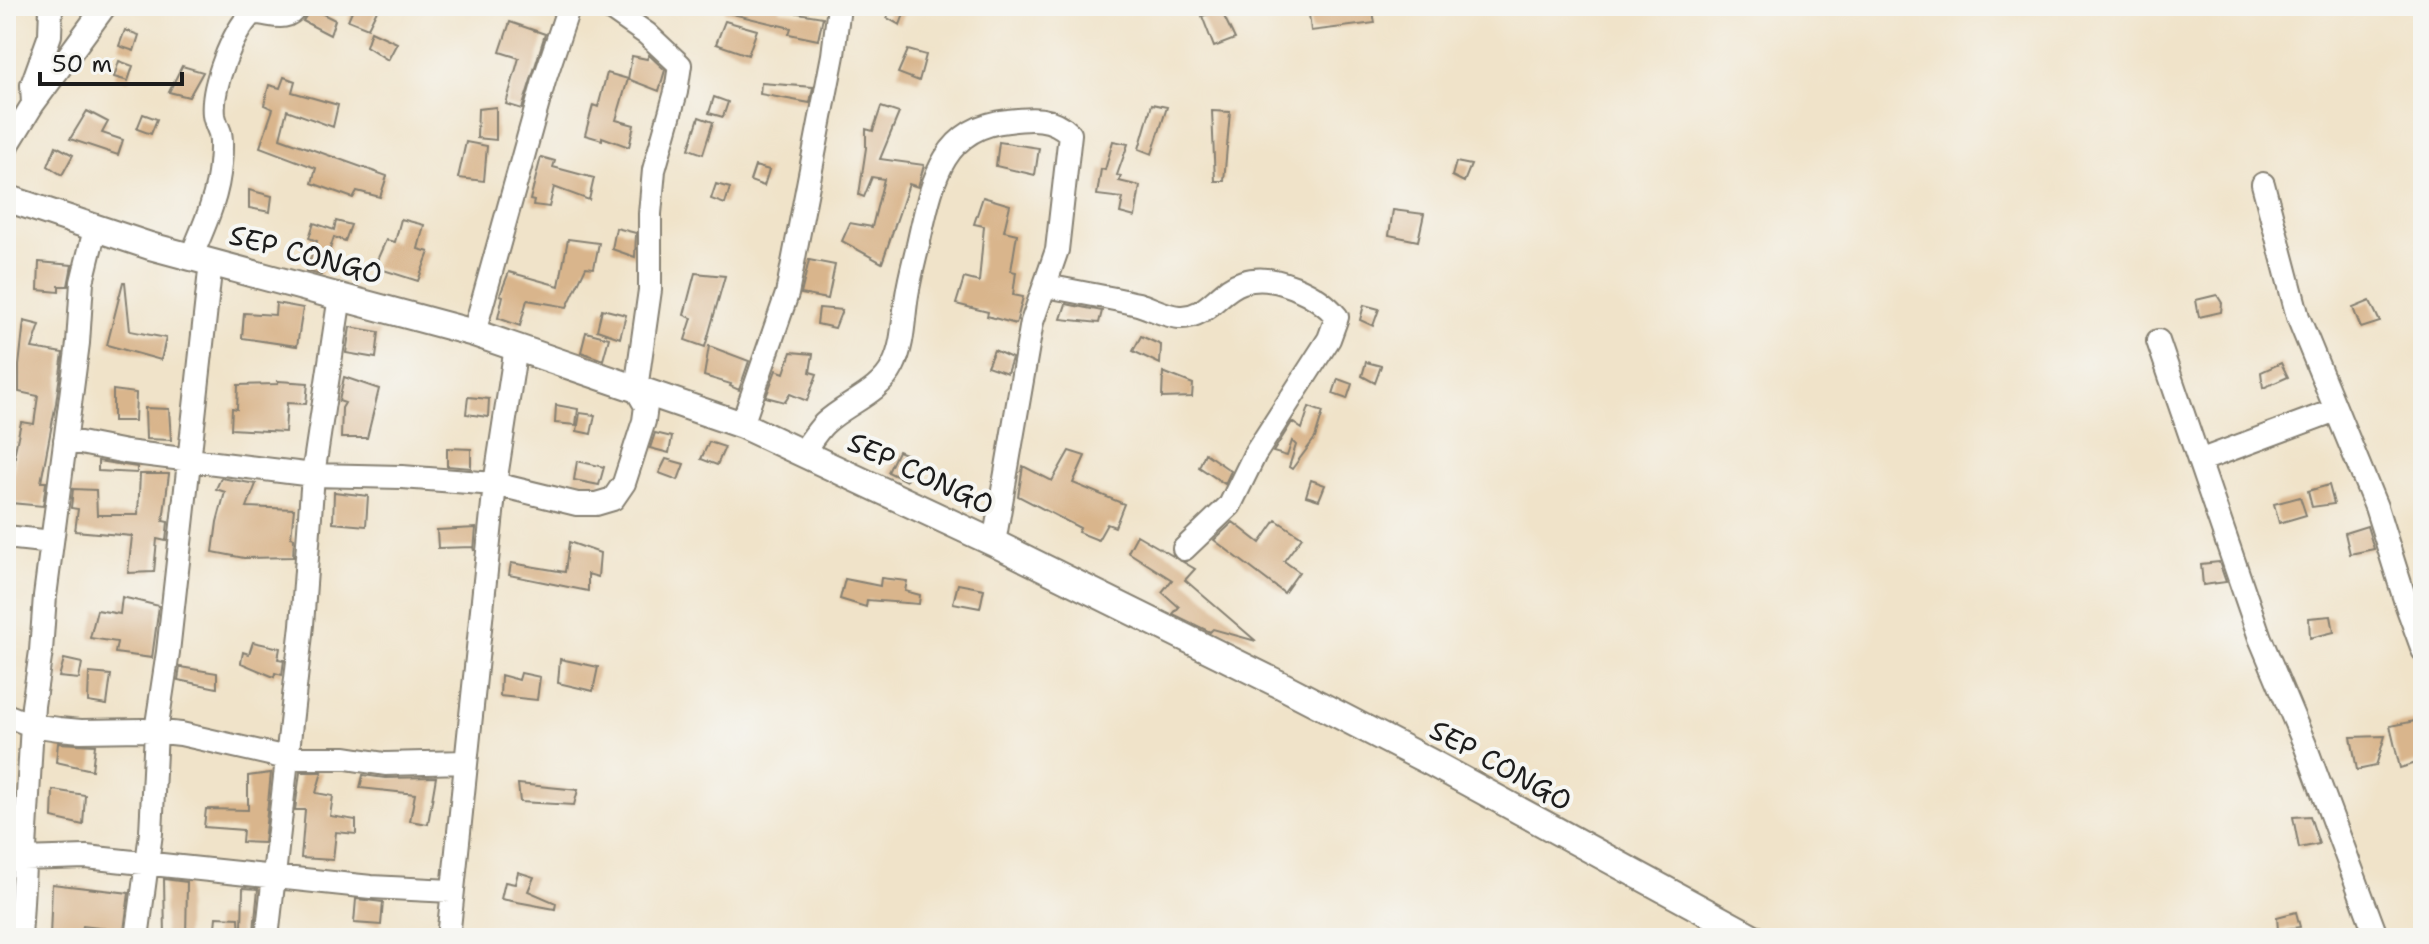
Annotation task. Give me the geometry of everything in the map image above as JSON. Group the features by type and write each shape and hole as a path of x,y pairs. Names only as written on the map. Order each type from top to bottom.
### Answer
{"street":[{"path":"33,104 32,85 50,35 51,6"},
{"path":"6,148 33,104 105,6"},
{"path":"137,938 151,833 156,731 190,461 201,260 220,167 221,144 214,119 214,105 227,55 252,13 285,17 297,6"},
{"path":"474,333 544,81 569,6"},
{"path":"65,440 126,452 313,475 495,484 577,504 596,504 613,499 624,483 644,421 646,406 636,389 650,290 650,214 654,170 676,92 680,65 647,34 607,6"},
{"path":"742,425 787,294 833,55 839,6"},
{"path":"802,453 823,425 885,380 894,365 901,346 907,295 927,199 937,170 954,145 995,122 1025,119 1049,120 1060,124 1070,134 1057,250 1032,322 994,543"},
{"path":"2263,184 2298,317 2376,507 2423,650"},
{"name":"SEP CONGO","path":"6,198 95,229 201,260 474,333 742,425 994,543 1283,686 1754,938"},
{"path":"20,938 31,725 78,343 82,282 95,229"},
{"path":"1046,286 1141,305 1175,317 1188,317 1213,304 1241,282 1262,279 1312,296 1327,305 1337,317 1329,339 1255,454 1230,505 1184,549"},
{"path":"267,938 302,625 313,475 340,296"},
{"path":"2158,341 2260,638 2305,745 2377,938"},
{"path":"448,938 495,484 516,347"},
{"path":"2199,461 2336,410"},
{"path":"6,537 52,542"},
{"path":"6,715 31,725 81,731 156,731 199,737 287,758 346,758 385,764 465,762"},
{"path":"23,859 86,857 371,887 451,891"}],"building":[{"path":"354,6 379,6 368,28 348,20"},
{"path":"725,6 780,6 779,10 823,17 818,40 789,34 791,28 724,12"},
{"path":"891,6 907,6 900,25 887,18"},
{"path":"1308,6 1372,6 1375,23 1311,31"},
{"path":"311,8 335,20 330,35 303,21"},
{"path":"1221,10 1235,39 1214,47 1202,16"},
{"path":"725,21 757,30 748,55 716,44"},
{"path":"510,22 545,34 522,109 506,104 519,58 500,52"},
{"path":"125,30 139,35 134,51 119,46"},
{"path":"371,31 397,43 388,60 366,46"},
{"path":"908,50 926,55 919,81 898,73"},
{"path":"649,55 665,70 659,91 628,79 632,56 647,59"},
{"path":"119,61 133,66 128,81 114,77"},
{"path":"182,66 203,72 189,97 169,92"},
{"path":"607,73 628,79 616,120 634,125 629,147 602,137 602,140 585,135 593,105 598,107"},
{"path":"284,77 295,81 292,92 338,105 333,127 287,110 280,138 387,176 380,197 357,191 353,198 312,183 316,168 260,147 273,109 264,105 269,85 280,88"},
{"path":"761,83 813,87 810,103 760,94"},
{"path":"714,97 728,102 723,117 709,113"},
{"path":"1152,104 1167,107 1152,154 1139,149"},
{"path":"496,107 496,140 477,138 478,109"},
{"path":"881,107 899,113 880,159 924,165 918,187 909,184 882,263 842,241 850,223 872,227 884,179 872,177 864,197 859,195 866,129 873,131"},
{"path":"87,111 108,122 102,133 123,140 118,155 70,139"},
{"path":"1212,111 1230,112 1224,181 1215,181"},
{"path":"143,114 157,119 151,134 137,129"},
{"path":"699,117 713,122 703,154 689,149"},
{"path":"1113,141 1128,144 1117,175 1121,176 1119,181 1140,186 1135,217 1120,213 1123,198 1097,195 1101,169 1105,170"},
{"path":"466,142 487,146 484,181 458,178"},
{"path":"999,142 1039,148 1035,175 996,166"},
{"path":"56,146 73,155 62,175 48,166"},
{"path":"541,157 555,161 553,167 594,178 589,200 554,187 549,207 533,205 534,201 530,200"},
{"path":"1456,162 1471,165 1464,182 1452,176"},
{"path":"755,166 769,170 764,186 750,181"},
{"path":"716,184 730,188 725,204 711,199"},
{"path":"249,190 272,196 270,212 249,208"},
{"path":"983,197 1010,205 1004,231 1017,234 1011,271 1016,272 1013,295 1023,297 1016,324 987,316 988,312 956,304 964,278 979,282 984,226 974,224"},
{"path":"1393,210 1424,214 1418,241 1389,235"},
{"path":"401,219 424,225 418,249 429,252 418,281 374,267 386,240 395,242"},
{"path":"336,221 351,225 345,241 334,237 321,275 306,271 317,241 309,238 314,223 334,230"},
{"path":"616,228 636,233 635,257 612,249"},
{"path":"568,239 599,243 594,268 586,267 567,307 527,300 520,326 498,318 503,296 500,295 509,272 559,286"},
{"path":"809,260 835,265 828,299 801,294"},
{"path":"39,262 72,265 68,286 59,286 59,292 38,290"},
{"path":"695,273 725,276 705,347 685,340 692,318 684,315"},
{"path":"123,282 130,331 166,338 161,360 107,345"},
{"path":"2217,295 2222,303 2221,312 2199,317 2196,300"},
{"path":"2370,301 2380,322 2361,328 2353,308"},
{"path":"276,303 303,308 297,346 242,338 244,313 275,315"},
{"path":"1066,304 1102,311 1099,323 1061,319"},
{"path":"1364,305 1379,309 1373,326 1360,320"},
{"path":"819,308 842,310 835,328 817,324"},
{"path":"602,309 626,315 620,338 597,330"},
{"path":"24,321 40,325 32,348 63,353 41,482 46,482 43,506 11,503 14,456 21,422 34,424 38,396 19,392"},
{"path":"350,327 379,332 376,358 346,353"},
{"path":"586,332 609,338 603,360 581,352"},
{"path":"1141,336 1161,345 1160,364 1133,351"},
{"path":"709,346 749,361 739,390 731,384 704,376"},
{"path":"994,350 1012,358 1007,373 987,366"},
{"path":"791,352 813,354 810,372 817,374 807,401 790,394 785,402 766,397 776,370 784,373"},
{"path":"1366,362 1381,366 1375,383 1362,376"},
{"path":"2281,363 2288,377 2263,388 2261,372"},
{"path":"1163,372 1193,384 1192,397 1162,398"},
{"path":"344,377 379,389 367,438 341,438 342,408 345,403 339,401"},
{"path":"1338,379 1352,384 1347,399 1333,394"},
{"path":"278,381 308,383 306,404 287,403 285,432 231,429 232,408 237,409 238,385 278,384"},
{"path":"113,390 136,393 135,421 113,421"},
{"path":"468,397 489,399 488,417 466,414"},
{"path":"556,405 578,409 576,425 555,423"},
{"path":"1309,407 1323,412 1315,438 1292,469 1289,467 1296,445 1292,441 1287,456 1273,452 1292,422 1302,429"},
{"path":"145,408 169,409 171,440 146,439"},
{"path":"580,413 595,415 591,434 577,431"},
{"path":"655,433 672,437 669,453 650,448"},
{"path":"709,442 725,447 717,465 701,459"},
{"path":"447,448 471,449 471,468 447,466"},
{"path":"898,451 917,459 906,481 888,472"},
{"path":"1069,451 1085,456 1073,483 1124,504 1115,527 1107,524 1098,540 1078,532 1080,528 1018,496 1023,466 1052,481"},
{"path":"1205,453 1231,471 1225,484 1199,467"},
{"path":"666,459 684,464 678,480 659,473"},
{"path":"98,461 137,467 137,473 98,471"},
{"path":"577,461 604,467 599,485 574,480"},
{"path":"140,474 169,474 163,521 168,522 166,541 157,539 154,572 128,573 132,536 75,531 78,509 71,508 73,489 96,490 97,515 138,515"},
{"path":"221,478 256,484 247,507 294,509 291,537 294,538 293,557 244,558 213,552 225,492 216,489"},
{"path":"1311,480 1325,485 1319,500 1306,496"},
{"path":"2329,485 2334,504 2312,507 2308,491"},
{"path":"334,492 368,496 366,526 333,523"},
{"path":"2300,497 2306,515 2279,523 2274,504"},
{"path":"1276,520 1302,537 1284,561 1299,572 1284,593 1214,540 1233,522 1260,543"},
{"path":"2367,526 2374,549 2350,554 2345,533"},
{"path":"476,528 474,551 473,547 438,548 437,530"},
{"path":"1137,535 1195,569 1185,580 1256,641 1213,629 1210,632 1173,614 1179,607 1162,592 1172,580 1128,552"},
{"path":"569,542 600,553 598,577 588,574 588,591 509,575 511,563 565,572"},
{"path":"2219,562 2226,582 2203,585 2201,564"},
{"path":"881,578 907,581 905,591 920,595 919,604 867,600 866,607 840,599 845,579 880,586"},
{"path":"958,584 984,589 980,608 953,603"},
{"path":"122,597 159,606 152,658 115,653 117,642 90,638 97,610 120,614"},
{"path":"2331,616 2334,632 2310,638 2309,618"},
{"path":"253,642 280,648 278,659 284,660 282,675 275,673 274,677 241,663 243,652 249,654"},
{"path":"64,659 82,663 79,679 59,677"},
{"path":"560,659 598,667 593,691 558,683"},
{"path":"180,667 217,673 217,688 178,680"},
{"path":"89,673 111,675 107,705 88,702"},
{"path":"521,673 540,677 537,700 500,696 501,675 519,680"},
{"path":"2415,721 2423,743 2419,746 2423,761 2400,768 2390,726"},
{"path":"2385,736 2376,766 2357,770 2351,737"},
{"path":"58,743 95,745 92,770 56,762"},
{"path":"300,772 322,772 316,793 333,796 330,816 356,820 356,834 336,832 333,860 301,858 305,810 295,810"},
{"path":"271,773 264,843 242,842 243,830 204,827 206,809 248,810 248,776"},
{"path":"363,775 436,777 428,824 410,821 415,794 360,788"},
{"path":"518,784 578,790 574,805 520,802"},
{"path":"53,790 85,795 83,825 52,818"},
{"path":"2310,816 2319,844 2299,848 2293,817"},
{"path":"518,872 534,877 528,891 556,903 555,909 501,899 505,882 515,884"},
{"path":"164,879 187,882 186,938 165,938"},
{"path":"52,884 129,893 124,931 83,926 80,938 50,938"},
{"path":"243,888 258,889 254,931 242,930"},
{"path":"356,899 383,902 381,925 354,923"},
{"path":"2296,912 2300,927 2278,930 2277,917"},
{"path":"216,917 239,918 240,938 214,938"}]}
